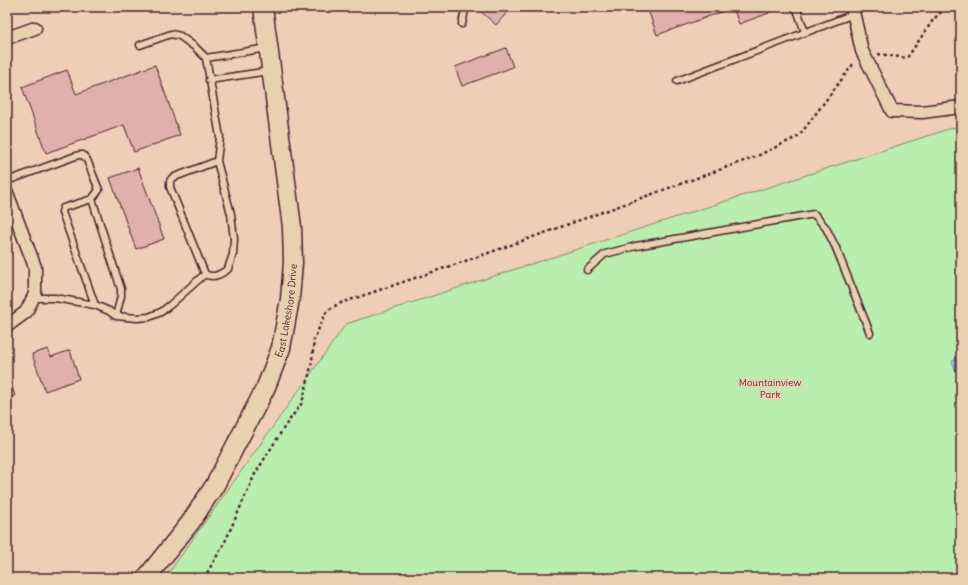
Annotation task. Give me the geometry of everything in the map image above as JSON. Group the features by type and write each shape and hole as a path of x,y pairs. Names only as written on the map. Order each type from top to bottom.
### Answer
{"main road":[{"name":"East Lakeshore Drive","path":"146,578 190,523 215,486 266,387 281,348 290,298 292,227 262,7"}],"street":[{"path":"853,10 862,51 892,111 922,112 961,107"},
{"path":"7,38 35,28"},
{"path":"7,193 35,267 35,294 26,312 7,326"}],"lane":[{"path":"462,24 465,10 468,7"},
{"path":"796,7 805,32"},
{"path":"677,81 805,32 853,10"},
{"path":"140,45 170,34 180,36 195,47 206,58 220,137 217,161 231,214 234,239 233,254 228,269 216,276 209,276 205,274 170,187 170,182 172,178 217,161"},
{"path":"206,58 268,47"},
{"path":"209,80 271,70"},
{"path":"7,181 79,155 83,155 87,160 99,190 92,199 63,208 62,212 95,305"},
{"path":"92,199 121,289 121,296 116,316"},
{"path":"587,270 605,254 636,246 814,214 826,228 836,248 870,333"},
{"path":"33,298 55,298 95,305 116,316 137,318 149,317 161,312 205,274"}],"path":[{"path":"204,578 224,544 255,474 285,426 302,403 312,361 314,338 327,311 338,304 483,256 755,157 799,136 862,51 907,58 933,20 946,7"}],"green space":[{"name":"Mountainview Park","path":"961,125 961,578 165,578 346,324"}],"water":[{"path":"961,357 961,385 952,361"}],"building":[{"path":"480,7 512,7 496,25 478,9"},
{"path":"647,7 723,7 724,11 657,35"},
{"path":"733,7 767,7 769,13 739,24"},
{"path":"506,48 513,67 462,86 455,67"},
{"path":"155,65 180,135 134,152 124,125 46,153 22,87 67,70 76,94"},
{"path":"138,168 164,239 136,249 110,178"},
{"path":"48,349 51,357 70,350 79,379 45,391 32,354"},
{"path":"7,373 15,396 7,399"}]}
